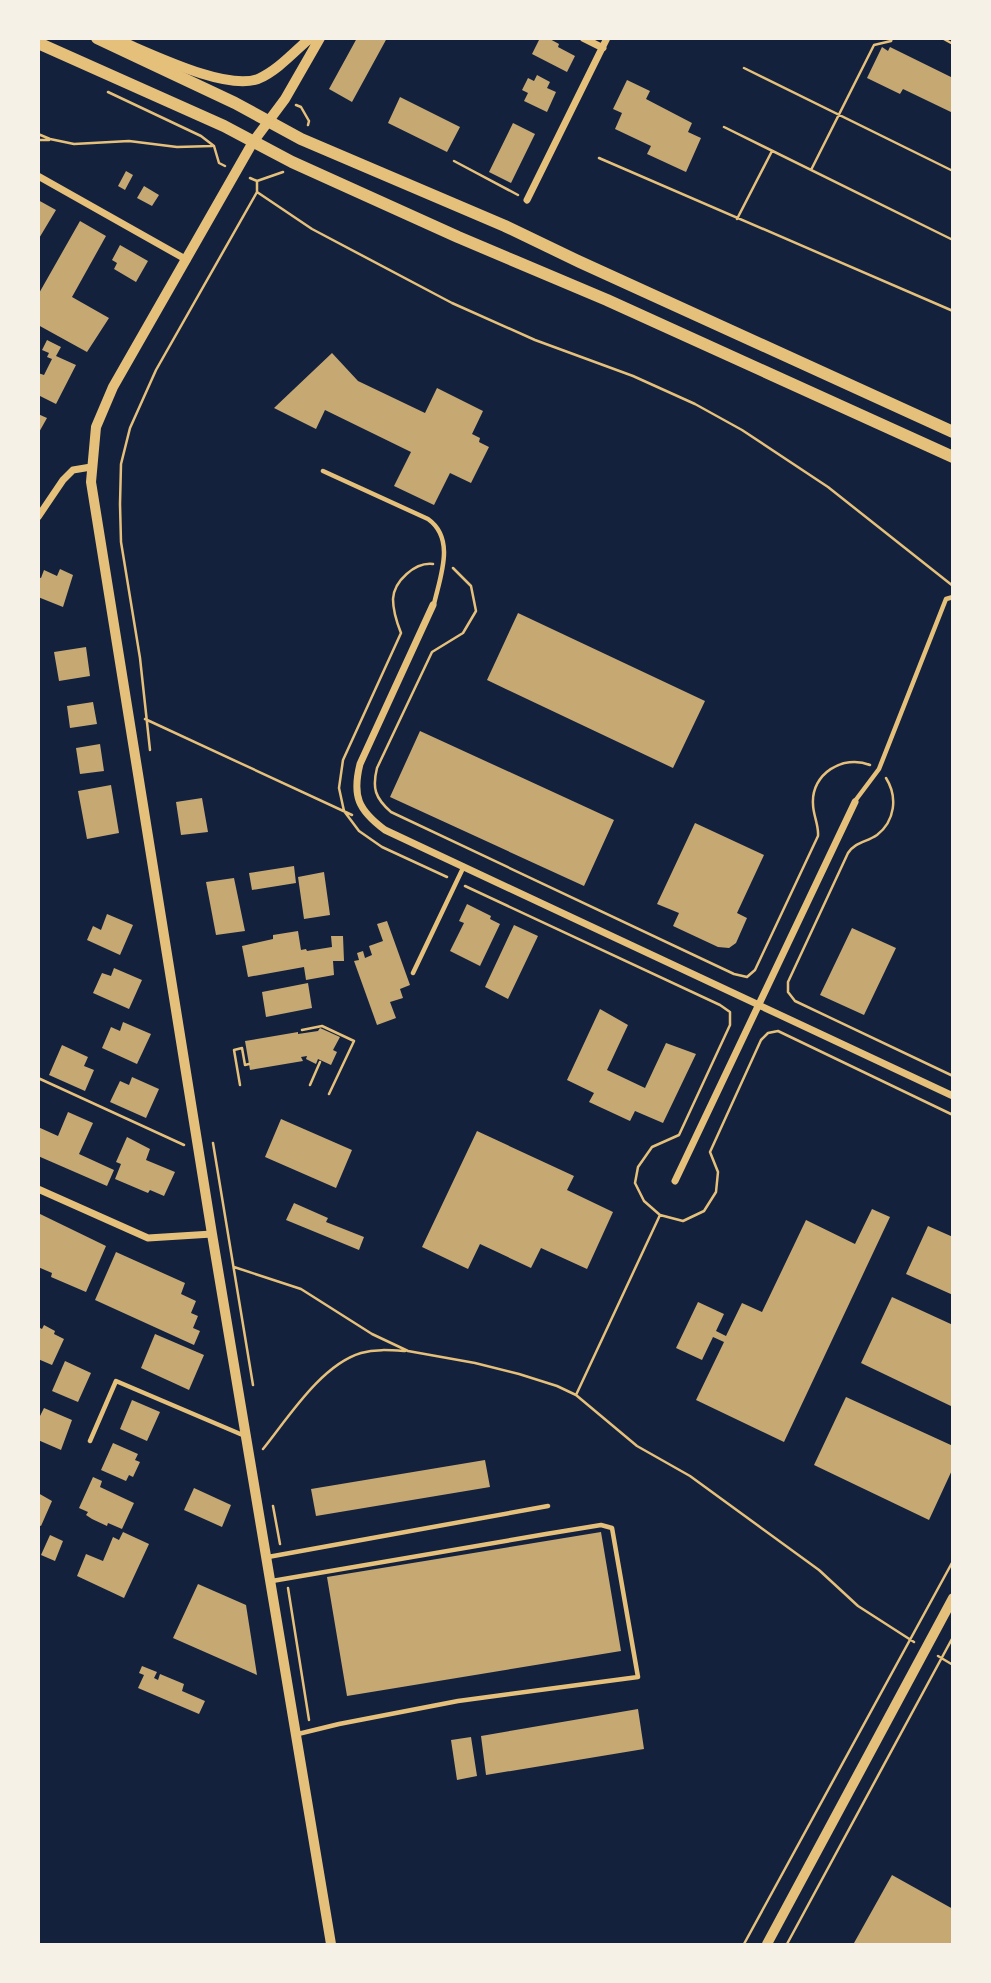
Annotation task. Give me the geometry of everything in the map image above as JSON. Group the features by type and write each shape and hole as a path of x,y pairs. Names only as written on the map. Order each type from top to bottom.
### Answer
{"main road":[{"path":"97,38 235,103 301,139 505,226 953,432"},
{"path":"38,43 213,121 292,162 607,300 953,457"}],"street":[{"path":"113,38 223,81 243,82 260,78 274,69 310,38"},
{"path":"320,38 285,99 253,142 103,407 96,427 90,482 331,1944"},
{"path":"583,38 603,48"},
{"path":"527,200 607,38"},
{"path":"38,176 187,260"},
{"path":"38,517 73,470 91,467"},
{"path":"433,605 360,764 355,783 358,803 369,818 384,830 953,1096"},
{"path":"675,1181 855,802"},
{"path":"38,1189 148,1238 212,1234"},
{"path":"767,1944 953,1598"}],"lane":[{"path":"323,471 438,526 443,534 444,545 433,605"},
{"path":"855,802 879,769 946,599 953,597"},
{"path":"414,973 464,866"},
{"path":"90,1441 116,1381 246,1436"},
{"path":"267,1557 548,1506"},
{"path":"271,1581 601,1525 611,1528 638,1677 458,1701 297,1734"}],"path":[{"path":"811,170 874,45 891,41 892,38"},
{"path":"942,38 953,44"},
{"path":"744,68 953,172"},
{"path":"38,134 74,144 129,141 177,147 214,146 201,136 105,90"},
{"path":"724,127 953,240"},
{"path":"38,140 50,139"},
{"path":"737,219 772,151"},
{"path":"599,158 953,311"},
{"path":"454,161 527,200"},
{"path":"151,758 140,658 121,542 121,464 130,428 156,370 257,192 257,181"},
{"path":"257,192 312,229 452,303 535,340 633,376 731,423 828,487 953,586"},
{"path":"953,1076 794,1001 788,992 788,982 852,846 878,834 890,821 894,805 893,793 879,769 851,761 836,765 823,774 814,788 812,802 819,829 818,836 755,970 747,976 734,974 391,812 378,801 374,781 377,768 432,652 463,633 476,611 471,586 451,567 424,563 406,573 393,597 401,634 343,760 339,788 344,811 359,831 382,847 720,1004 730,1012 730,1025 679,1135 652,1147 638,1167 635,1183 644,1201 660,1215 684,1221 704,1211 716,1192 718,1172 710,1152 761,1040 768,1033 778,1031 953,1115"},
{"path":"145,719 354,816"},
{"path":"302,1030 322,1026 354,1041 328,1094"},
{"path":"240,1085 234,1050 242,1048 245,1065 249,1064"},
{"path":"310,1085 320,1062"},
{"path":"38,1078 199,1152"},
{"path":"211,1132 253,1384"},
{"path":"576,1395 660,1215"},
{"path":"234,1267 301,1289 372,1334 408,1351"},
{"path":"261,1436 263,1449 316,1383 337,1365 358,1354 382,1349 408,1351 519,1374 576,1395 637,1446 690,1476 819,1570 858,1606 910,1639"},
{"path":"272,1502 282,1555"},
{"path":"744,1944 953,1561"},
{"path":"286,1578 311,1732"},
{"path":"787,1944 953,1637"},
{"path":"941,1658 953,1665"}],"building":[{"path":"357,38 387,38 352,102 329,89"},
{"path":"540,38 548,38 575,56 567,72 532,54"},
{"path":"882,47 888,51 890,47 953,78 953,113 903,89 900,94 867,78"},
{"path":"537,75 550,82 547,88 556,92 547,112 524,101 528,93 522,90 528,78 534,81"},
{"path":"627,80 650,91 646,99 692,123 688,132 701,138 686,172 647,154 651,146 615,129 622,113 613,109"},
{"path":"400,97 460,127 447,152 388,123"},
{"path":"513,123 535,134 511,183 489,172"},
{"path":"126,171 133,175 125,190 118,186"},
{"path":"144,186 159,195 152,206 137,198"},
{"path":"38,200 56,210 38,240"},
{"path":"80,221 106,236 72,297 109,318 87,352 38,325 38,295"},
{"path":"120,245 148,261 136,282 114,269 117,263 112,260"},
{"path":"47,340 61,347 56,356 76,365 56,404 38,395 38,373 44,375 52,359 47,357 49,353 42,350"},
{"path":"332,353 358,381 425,413 437,388 483,411 472,434 480,438 479,442 489,447 471,483 450,473 434,505 394,486 411,452 325,410 316,429 274,408"},
{"path":"38,414 47,418 38,434"},
{"path":"60,569 73,575 63,607 38,597 38,577 41,578 44,570 57,576"},
{"path":"518,613 705,701 673,768 487,680"},
{"path":"86,647 90,676 59,681 54,652"},
{"path":"93,702 97,724 70,728 67,706"},
{"path":"420,731 614,820 584,886 390,797"},
{"path":"100,744 104,771 80,774 76,748"},
{"path":"111,785 119,833 87,839 78,791"},
{"path":"202,798 208,832 181,835 176,802"},
{"path":"695,823 764,855 737,913 747,918 736,943 729,948 718,947 673,926 679,913 657,904"},
{"path":"294,866 296,883 252,890 249,873"},
{"path":"324,872 330,915 304,919 298,877"},
{"path":"234,878 245,931 216,935 206,882"},
{"path":"467,904 491,916 490,919 500,924 480,966 450,951 464,923 459,921"},
{"path":"107,914 133,925 120,955 87,940 93,926 101,930"},
{"path":"387,921 410,985 400,989 403,998 390,1002 396,1018 377,1025 354,961 359,960 357,953 363,951 365,958 372,955 369,946 383,941 377,924"},
{"path":"514,925 538,936 508,999 485,987"},
{"path":"852,928 896,948 864,1015 820,995"},
{"path":"298,931 301,950 307,951 332,947 331,936 343,936 344,961 333,961 334,975 306,980 304,967 248,977 242,946 273,939 273,935"},
{"path":"114,968 142,980 129,1009 93,993 102,973 111,976"},
{"path":"308,983 312,1008 266,1017 262,992"},
{"path":"600,1009 628,1025 607,1070 645,1088 666,1043 696,1054 663,1123 635,1111 630,1121 589,1102 594,1093 567,1080"},
{"path":"123,1022 151,1034 137,1064 102,1048 111,1027 120,1031"},
{"path":"320,1028 340,1037 333,1050 337,1052 331,1065 318,1059 316,1064 306,1059 307,1056 301,1057 303,1061 250,1070 245,1041 318,1031"},
{"path":"62,1045 88,1057 84,1066 94,1070 85,1091 49,1075"},
{"path":"132,1077 159,1089 146,1118 110,1102 120,1081 129,1085"},
{"path":"68,1112 93,1123 79,1154 114,1170 107,1186 38,1156 38,1127 58,1136"},
{"path":"281,1119 352,1150 336,1188 265,1157"},
{"path":"477,1131 574,1176 567,1190 613,1212 587,1269 541,1248 531,1268 480,1244 468,1269 422,1247"},
{"path":"127,1137 150,1149 146,1160 175,1172 164,1196 150,1190 148,1193 115,1179 121,1164 116,1162"},
{"path":"294,1203 328,1218 326,1222 364,1237 359,1250 286,1220"},
{"path":"872,1209 890,1217 784,1442 696,1400 724,1342 713,1337 702,1360 676,1348 698,1302 724,1314 716,1331 726,1336 742,1303 762,1312 806,1220 855,1244"},
{"path":"38,1213 106,1246 86,1292 51,1277 52,1273 38,1267"},
{"path":"928,1226 953,1237 953,1295 906,1274"},
{"path":"116,1252 185,1283 181,1294 196,1301 191,1313 198,1316 193,1328 200,1331 194,1345 95,1300"},
{"path":"892,1297 953,1325 953,1407 861,1363"},
{"path":"44,1325 64,1339 52,1365 38,1359 38,1327 42,1329"},
{"path":"155,1334 204,1355 189,1390 141,1368"},
{"path":"65,1361 91,1373 78,1402 52,1391"},
{"path":"846,1397 953,1446 953,1468 929,1520 814,1465"},
{"path":"132,1400 160,1412 147,1441 120,1429"},
{"path":"44,1408 72,1420 61,1450 38,1440 38,1420"},
{"path":"113,1443 138,1454 135,1460 140,1462 133,1477 129,1475 126,1481 101,1470"},
{"path":"485,1460 490,1487 316,1516 311,1489"},
{"path":"93,1477 102,1481 100,1487 134,1503 122,1529 92,1519 86,1515 88,1512 79,1508"},
{"path":"194,1488 231,1505 222,1527 184,1510"},
{"path":"38,1493 52,1501 41,1526 38,1525"},
{"path":"123,1532 149,1544 124,1598 77,1576 86,1554 103,1561 113,1537 119,1540"},
{"path":"601,1532 621,1651 347,1696 327,1577"},
{"path":"50,1535 63,1541 55,1561 41,1555"},
{"path":"198,1584 246,1605 257,1675 173,1638"},
{"path":"142,1666 157,1672 154,1678 158,1680 160,1674 184,1684 182,1691 205,1701 199,1714 138,1688 144,1675 139,1673"},
{"path":"638,1709 644,1749 486,1775 481,1736"},
{"path":"471,1737 477,1776 457,1780 451,1740"},
{"path":"892,1875 953,1909 953,1944 854,1943"}]}
